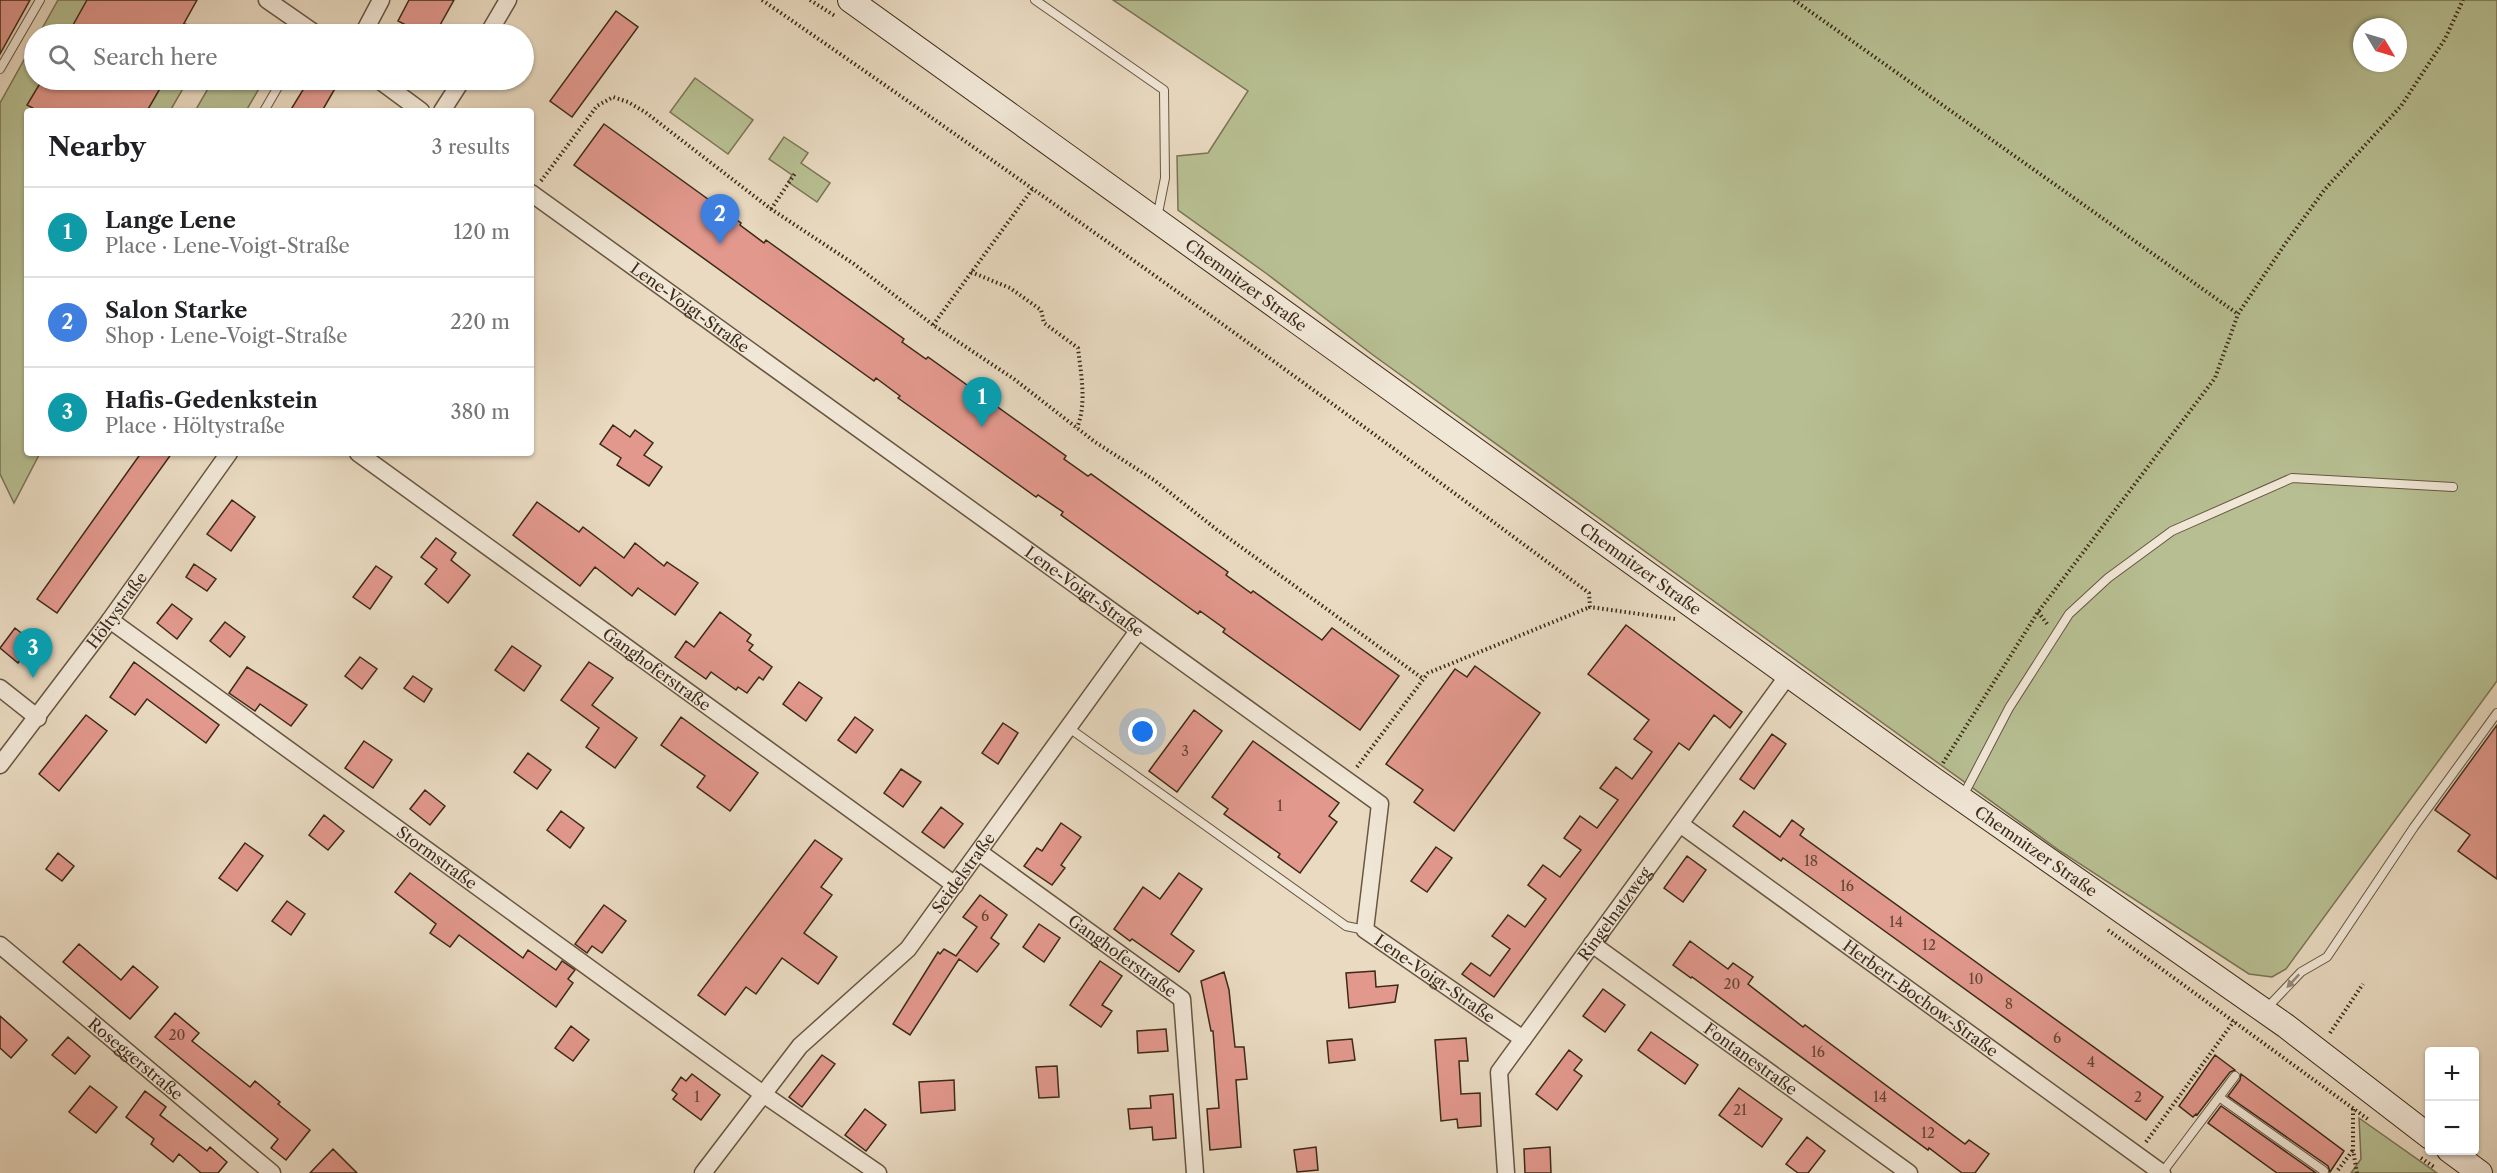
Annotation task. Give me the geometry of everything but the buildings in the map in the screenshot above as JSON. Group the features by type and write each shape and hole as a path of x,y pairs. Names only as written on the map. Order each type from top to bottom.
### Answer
{"main road":[{"name":"Chemnitzer Straße","path":"850,0 1933,779 2319,1050 2425,1133"},
{"path":"2456,1155 2480,1173"}],"street":[{"path":"267,0 300,24"},
{"path":"368,24 381,0"},
{"path":"494,24 508,0"},
{"path":"393,90 417,108"},
{"path":"444,108 456,90"},
{"name":"Lene-Voigt-Straße","path":"534,195 1380,804 1365,930 1523,1040"},
{"name":"Höltystraße","path":"0,765 38,718 110,620 227,456"},
{"name":"Ganghoferstraße","path":"362,456 955,885"},
{"name":"Stormstraße","path":"110,620 763,1094 878,1173"},
{"name":"Seidelstraße","path":"703,1173 800,1046 908,949 1138,632"},
{"name":"Ringelnatzweg","path":"1506,1173 1499,1072 1789,674"},
{"path":"0,688 38,718"},
{"name":"Herbert-Bochow-Straße","path":"1680,824 2162,1173"},
{"name":"Ganghoferstraße","path":"980,852 1182,999 1195,1173"},
{"name":"Fontanestraße","path":"1592,944 1910,1173"},
{"name":"Roseggerstraße","path":"0,945 272,1173"}],"lane":[{"path":"26,24 40,0"},
{"path":"1035,0 1164,90 1165,178 1157,219"},
{"path":"0,69 24,28"},
{"path":"266,108 276,90"},
{"path":"1962,799 2009,708 2069,615 2108,578 2172,531 2292,478 2453,487"},
{"path":"2264,1011 2301,972 2327,957 2414,827 2497,713"},
{"path":"1070,728 1346,926 1365,930"},
{"path":"2162,1173 2235,1076"},
{"path":"2219,1097 2324,1171"}],"path":[{"path":"762,0 1033,188 1421,468 1589,592 1590,607"},
{"path":"1794,0 2238,314"},
{"path":"1933,779 2038,612 2215,378 2238,314 2325,189 2402,106 2445,39 2463,0"},
{"path":"534,189 597,106 613,97 628,102 645,112 771,208 854,264 933,326 1014,379 1077,428 1154,480 1224,535 1422,678"},
{"path":"771,208 796,172"},
{"path":"933,326 1033,188"},
{"path":"972,272 1010,288 1041,310 1044,323 1078,348 1083,388 1082,415 1077,428"},
{"path":"1347,780 1428,673 1590,607 1676,619"},
{"path":"2304,1071 2363,984"},
{"path":"2137,1154 2234,1021"},
{"path":"2353,1108 2353,1150 2357,1173"},
{"path":"2336,1173 2353,1150"}],"green space":[{"path":"58,0 142,0 186,24 45,24"},
{"path":"1113,0 2497,0 2497,681 2286,969 2272,977 2249,974 2060,851 1373,355 1178,210 1177,156 1208,153 1248,91"},
{"path":"24,60 24,90 182,90 172,108 24,108 24,456 38,456 14,503 0,474 0,103"},
{"path":"695,78 753,120 728,154 670,112"},
{"path":"207,90 258,90 248,108 197,108"},
{"path":"784,137 808,153 801,163 830,183 817,202 788,182 792,175 769,159"},
{"path":"2359,1118 2437,1173 2351,1173 2361,1159"}],"place":[{"name":"Salon Starke","path":"720,244"},
{"name":"Lange Lene","path":"982,427"},
{"name":"Hafis-Gedenkstein","path":"33,678"}]}
